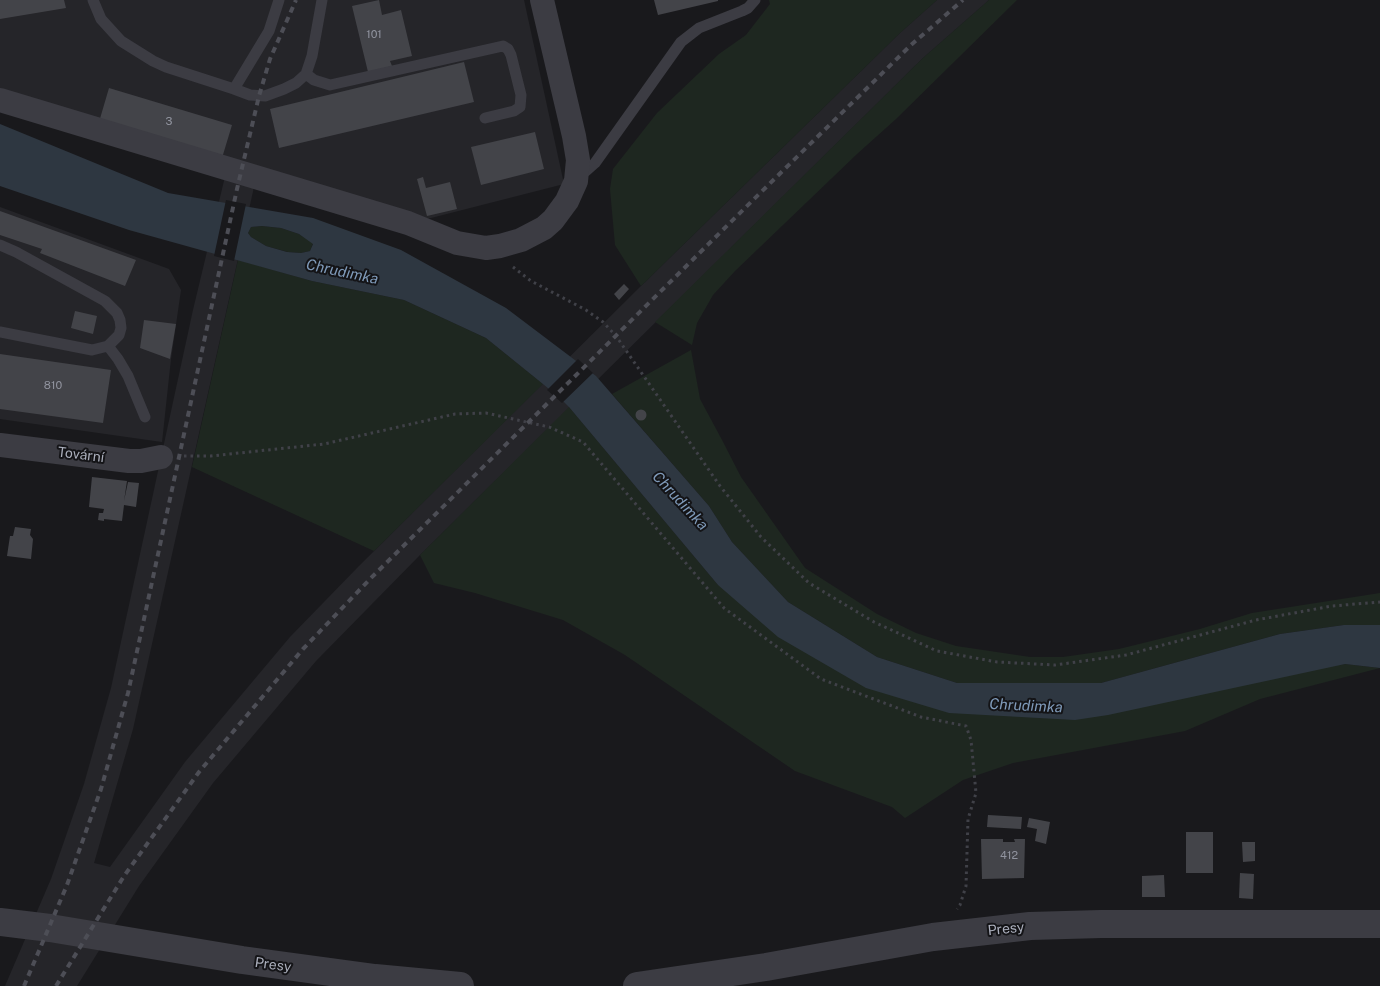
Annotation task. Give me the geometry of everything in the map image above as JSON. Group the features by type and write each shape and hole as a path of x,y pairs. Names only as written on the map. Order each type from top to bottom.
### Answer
{"street":[{"path":"0,100 223,169 408,223 458,243 486,248 511,244 544,228 560,212 574,189 578,172 574,136 542,0"},
{"name":"Tovární","path":"0,445 129,461 161,457"},
{"name":"Presy","path":"0,922 88,934 242,960 375,978 460,986"},
{"name":"Presy","path":"637,986 933,937 1030,926 1083,924 1380,924"}],"lane":[{"path":"93,0 101,20 121,42 166,67 258,96 272,94 296,83 306,74 312,56 322,0"},
{"path":"234,89 269,31 279,0"},
{"path":"578,172 586,171 595,163 681,42 699,28 742,11 755,0"},
{"path":"306,74 314,80 330,85 503,46 508,49 511,55 521,96 520,108 485,118"},
{"path":"0,245 95,295 112,306 120,320 121,328 114,342 108,346 92,350 0,332"},
{"path":"108,346 128,376 145,417"}],"path":[{"path":"486,248 531,281 586,310 603,322 616,336 720,486 761,537 809,583 874,622 936,651 997,662 1056,665 1126,655 1256,620 1332,606 1380,602"},
{"path":"161,457 211,456 324,444 455,414 486,413 549,427 583,442 724,608 822,680 921,717 966,726 971,740 976,793 968,819 966,886 960,905 933,937"}],"shaded area":[{"path":"0,0 524,0 564,184 427,219 258,169 133,729 94,863 110,867 185,762 290,637 641,286 900,33 937,0 989,0 923,58 420,555 316,661 213,783 139,886 77,986 5,986 51,879 84,784 111,688 193,310 229,160 0,93"},
{"path":"769,0 937,0 900,33 641,286 615,245 610,189 613,169 657,113 719,54 746,35 770,4"},
{"path":"989,0 1017,0 896,119 735,271 713,295 697,323 692,345 655,322 923,58"},
{"path":"0,207 169,269 181,290 162,442 0,419"},
{"path":"251,227 281,228 299,234 313,243 310,251 301,253 288,252 266,246 248,233"},
{"path":"238,260 312,281 404,300 486,338 543,384 374,551 192,467"},
{"path":"691,350 700,399 741,477 805,568 877,614 916,633 956,646 1030,657 1063,657 1119,649 1200,629 1252,613 1380,593 1380,625 1344,625 1280,634 1101,683 957,683 877,657 788,602 732,542 709,506 612,394"},
{"path":"569,407 718,585 949,713 1345,664 1380,668 1260,699 1185,731 1013,763 963,780 905,818 892,807 795,771 625,655 563,620 475,593 434,583 420,555"}],"water":[{"name":"Chrudimka","path":"0,124 168,193 313,218 401,250 506,308 596,376 709,506 732,542 788,602 877,657 957,683 1101,683 1280,634 1344,625 1380,625 1380,668 1345,664 1108,715 1075,720 949,713 866,688 778,637 718,585 569,407 486,338 404,300 312,281 129,230 0,186","holes":["251,227 281,228 299,234 313,244 310,251 301,253 287,252 266,246 248,233"]}],"pier":[{"path":"226,200 246,204 234,261 214,256"},
{"path":"578,359 593,373 562,403 547,390"}],"building":[{"path":"0,0 64,0 66,8 0,19"},
{"path":"379,0 382,15 401,10 412,56 390,61 392,66 368,72 352,6"},
{"path":"654,0 718,0 718,1 658,15"},
{"path":"464,62 474,102 279,148 270,109"},
{"path":"109,88 232,125 222,158 99,122"},
{"path":"535,132 544,169 481,185 471,147"},
{"path":"423,177 426,188 450,182 457,209 427,216 417,179"},
{"path":"0,211 136,260 125,286 40,253 42,249 0,235"},
{"path":"624,284 629,289 619,300 614,294"},
{"path":"75,311 97,316 93,334 71,328"},
{"path":"144,320 176,324 170,359 140,348"},
{"path":"0,354 111,370 103,423 0,409"},
{"path":"639,410 643,410 646,415 645,419 639,420 636,417 636,413"},
{"path":"92,477 127,481 124,501 128,482 139,483 136,507 124,505 122,521 98,520 99,513 103,513 104,509 89,507"},
{"path":"15,527 31,529 30,535 33,539 31,559 7,556 10,536 13,536"},
{"path":"988,815 1022,817 1021,829 987,827"},
{"path":"1029,818 1050,822 1046,844 1035,841 1037,829 1027,827"},
{"path":"1186,832 1213,832 1213,873 1186,873"},
{"path":"981,839 1003,839 1003,842 1015,842 1014,839 1025,839 1024,878 982,879"},
{"path":"1242,842 1255,842 1255,861 1243,862"},
{"path":"1240,873 1254,874 1253,899 1239,898"},
{"path":"1164,875 1165,897 1142,897 1142,876"}],"railway":[{"path":"24,986 67,885 101,789 128,693 237,189 259,96 270,59 296,0"},
{"path":"56,986 124,876 199,772 303,649 371,578 751,202 911,45 963,0"}]}
